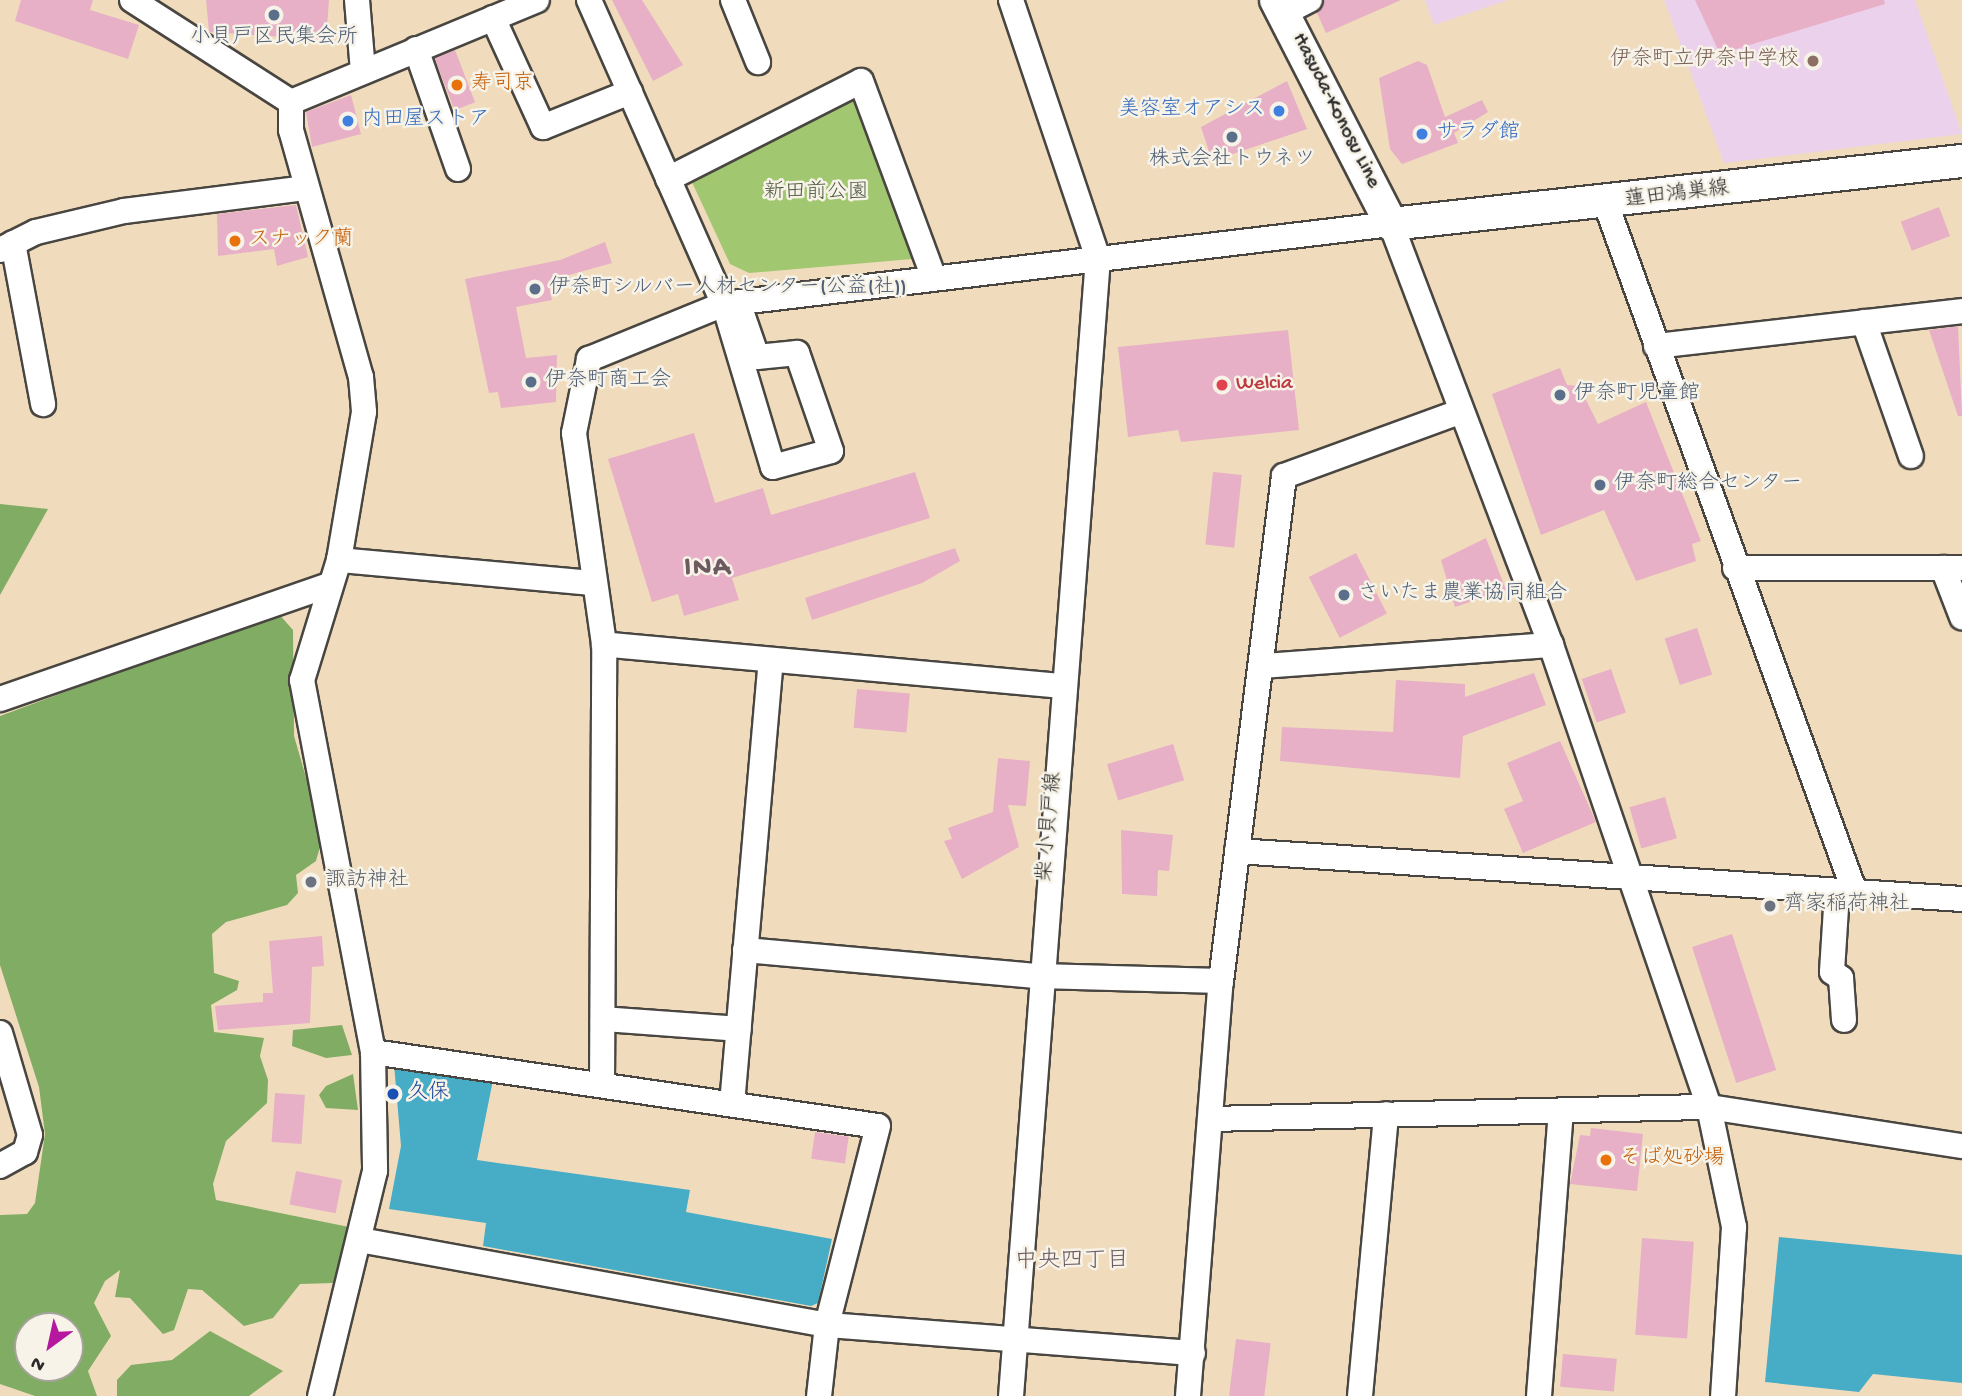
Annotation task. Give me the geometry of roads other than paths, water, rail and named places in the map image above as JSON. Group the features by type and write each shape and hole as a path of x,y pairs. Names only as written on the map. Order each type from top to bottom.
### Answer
{"main road":[{"name":"Hasuda-Konosu Line","path":"1290,4 1391,224"},
{"name":"蓮田鴻巣線","path":"1391,224 1606,204 1962,161"}],"street":[{"path":"132,0 291,102 306,188 361,377 361,445 339,560 326,586 302,680 373,1052 375,1171 320,1396"},
{"path":"358,0 363,72"},
{"path":"291,102 416,49 495,11 537,0"},
{"path":"589,0 668,179 731,303 757,357 797,353 831,451 773,467 731,303"},
{"path":"733,0 758,62"},
{"path":"1011,0 1098,258"},
{"path":"495,11 543,127 629,92"},
{"path":"416,49 458,169"},
{"path":"668,179 860,81 934,278"},
{"path":"43,404 6,246 124,211 306,188"},
{"path":"1606,204 1846,892 1832,972 1841,978 1844,1020"},
{"path":"602,1085 604,643 574,433 589,359 731,303 1391,224 1551,645 1709,1107 1734,1227 1723,1396"},
{"name":"柴 小貝戸線","path":"1011,1396 1017,1342 1039,976 1098,258"},
{"path":"1656,346 1962,311"},
{"path":"1864,322 1911,456"},
{"path":"1188,1396 1220,981 1263,666 1284,476 1462,411"},
{"path":"339,560 594,583"},
{"path":"1735,568 1952,568 1962,617"},
{"path":"0,699 326,586"},
{"path":"604,643 771,661 1062,686"},
{"path":"1263,666 1551,645"},
{"path":"732,1104 771,661"},
{"path":"1237,851 1962,899"},
{"path":"745,950 1039,976 1220,981"},
{"path":"603,1019 739,1029"},
{"path":"0,1033 30,1135 25,1152 0,1166"},
{"path":"373,1052 878,1126 827,1325 819,1396"},
{"path":"1211,1119 1709,1107 1962,1146"},
{"path":"1539,1396 1561,1111"},
{"path":"1360,1396 1386,1114"},
{"path":"360,1240 827,1325 1017,1342 1193,1353"}],"water":[{"path":"394,1064 493,1080 477,1160 690,1190 686,1212 832,1239 818,1303 811,1306 483,1246 486,1223 389,1209 401,1146"},
{"path":"1779,1237 1962,1255 1962,1383 1873,1374 1859,1392 1765,1382"}],"place":[{"name":"小貝戸区民集会所","path":"274,15"},
{"name":"伊奈町立伊奈中学校","path":"1813,61"},
{"name":"寿司京","path":"457,85"},
{"name":"美容室オアシス","path":"1279,111"},
{"name":"内田屋ストア","path":"348,121"},
{"name":"サラダ館","path":"1422,134"},
{"name":"株式会社トウネツ","path":"1232,137"},
{"name":"スナック蘭","path":"235,241"},
{"name":"伊奈町シルバー人材センター(公益(社))","path":"535,289"},
{"name":"伊奈町商工会","path":"531,382"},
{"name":"Welcia","path":"1222,385"},
{"name":"伊奈町児童館","path":"1560,395"},
{"name":"伊奈町総合センター","path":"1600,485"},
{"name":"さいたま農業協同組合","path":"1344,595"},
{"name":"諏訪神社","path":"311,882"},
{"name":"齊家稲荷神社","path":"1770,906"},
{"name":"久保","path":"393,1094"},
{"name":"そば処砂場","path":"1606,1160"}],"district":[{"name":"INA","path":"708,569"},
{"name":"中央四丁目","path":"1072,1262"}],"park label":[{"name":"新田前公園","path":"816,194"}]}
